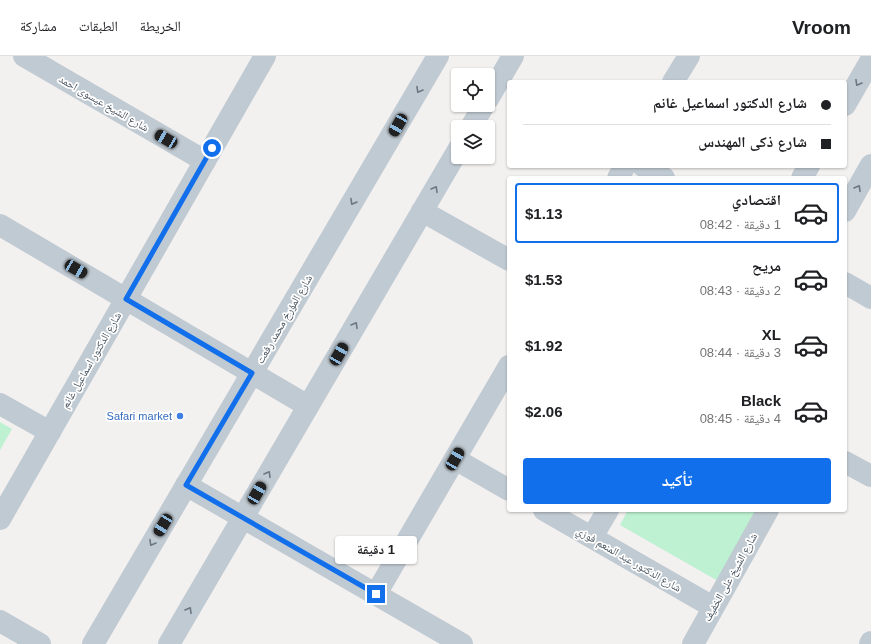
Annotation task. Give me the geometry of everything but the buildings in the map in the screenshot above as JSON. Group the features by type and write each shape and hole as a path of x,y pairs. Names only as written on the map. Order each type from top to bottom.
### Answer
{"street":[{"name":"شارع الشيخ عيسوى احمد","path":"24,56 205,161"},
{"name":"شارع الدكتور اسماعيل غانم","path":"0,519 265,56"},
{"name":"شارع المؤرخ محمد رفعت","path":"93,644 438,56"},
{"path":"495,87 513,56"},
{"path":"675,80 689,56"},
{"path":"847,102 871,60"},
{"path":"169,644 451,162"},
{"path":"847,207 871,165"},
{"path":"646,168 660,176"},
{"path":"422,211 507,259"},
{"path":"0,225 308,406"},
{"path":"847,284 871,298"},
{"path":"376,594 507,369"},
{"path":"0,404 50,432"},
{"path":"455,459 507,489"},
{"path":"847,463 871,476"},
{"path":"186,485 462,644"},
{"name":"شارع الدكتور عبد المنعم فوزي","path":"548,512 713,608"},
{"path":"592,537 607,512"},
{"name":"شارع الشيخ على الخفيف","path":"693,644 767,512"},
{"path":"0,621 40,644"}],"green space":[{"path":"0,422 12,429 0,450"},
{"path":"627,512 757,512 718,581 620,525"}],"place":[{"name":"Safari market","path":"180,416"}],"route":[{"path":"212,148 126,299 252,373 186,485 376,594"}]}
